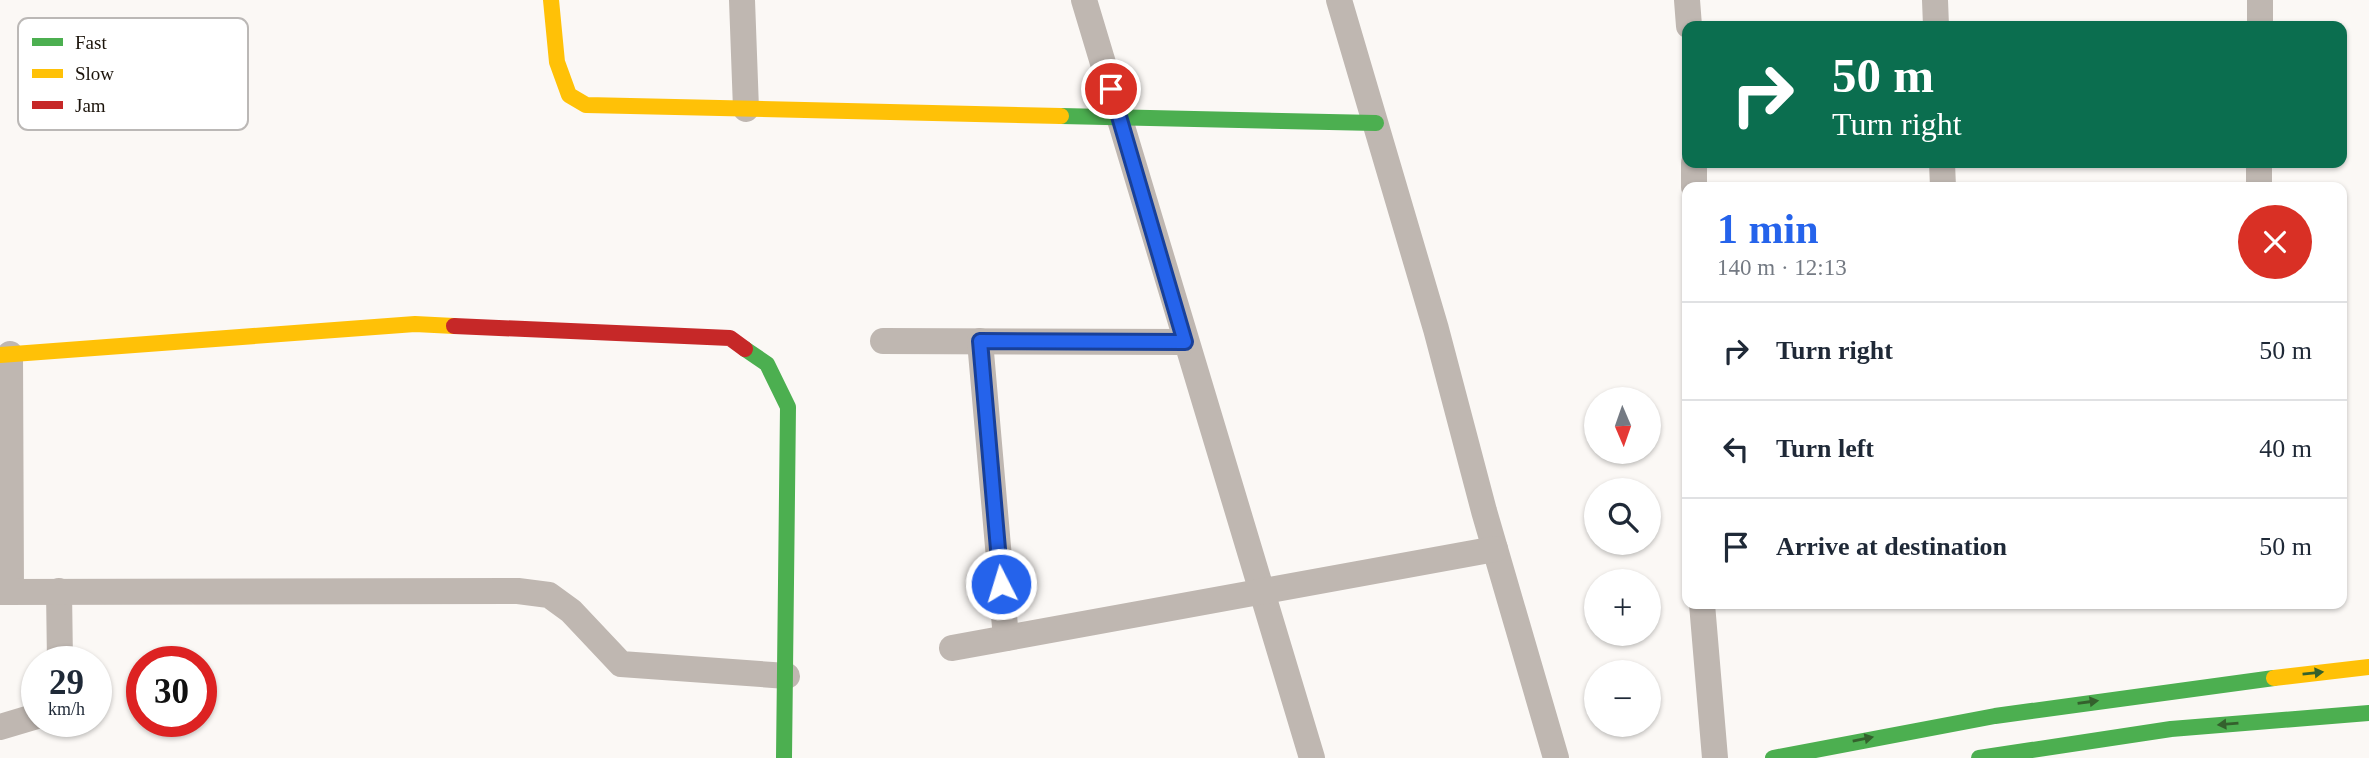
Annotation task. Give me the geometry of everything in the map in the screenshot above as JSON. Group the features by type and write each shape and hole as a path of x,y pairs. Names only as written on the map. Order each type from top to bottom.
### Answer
{"street":[{"path":"551,0 556,62 569,95 586,105 1376,123"},
{"path":"742,0 746,109"},
{"path":"1084,0 1312,758"},
{"path":"1339,0 1436,329 1495,549 1556,758"},
{"path":"1687,0 1689,21"},
{"path":"1935,0 1936,21"},
{"path":"2260,0 2260,21"},
{"path":"784,758 787,676 788,407 768,364 730,338 415,324 5,355 5,592 534,592 549,595 571,611 621,664 787,676"},
{"path":"883,341 1185,342"},
{"path":"980,341 1006,638"},
{"path":"951,648 1495,549"},
{"path":"59,591 60,646"},
{"path":"1702,609 1715,758"},
{"path":"1773,758 1934,726 2077,703 2369,667"},
{"path":"1979,758 2171,729 2369,713"},
{"path":"0,727 21,721"}],"traffic: fast":[{"path":"1061,116 1376,123"},
{"path":"745,349 767,364 788,407 784,758"},
{"path":"1773,758 1995,716 2274,678"},
{"path":"1979,758 2171,729 2369,713"}],"traffic: slow":[{"path":"551,0 557,62 569,95 586,105 1061,116"},
{"path":"0,355 415,324 454,326"},
{"path":"2274,678 2369,667"}],"traffic: jam":[{"path":"454,326 730,338 745,349"}],"route":[{"path":"1001,584 980,341 1185,342 1111,89"}]}
